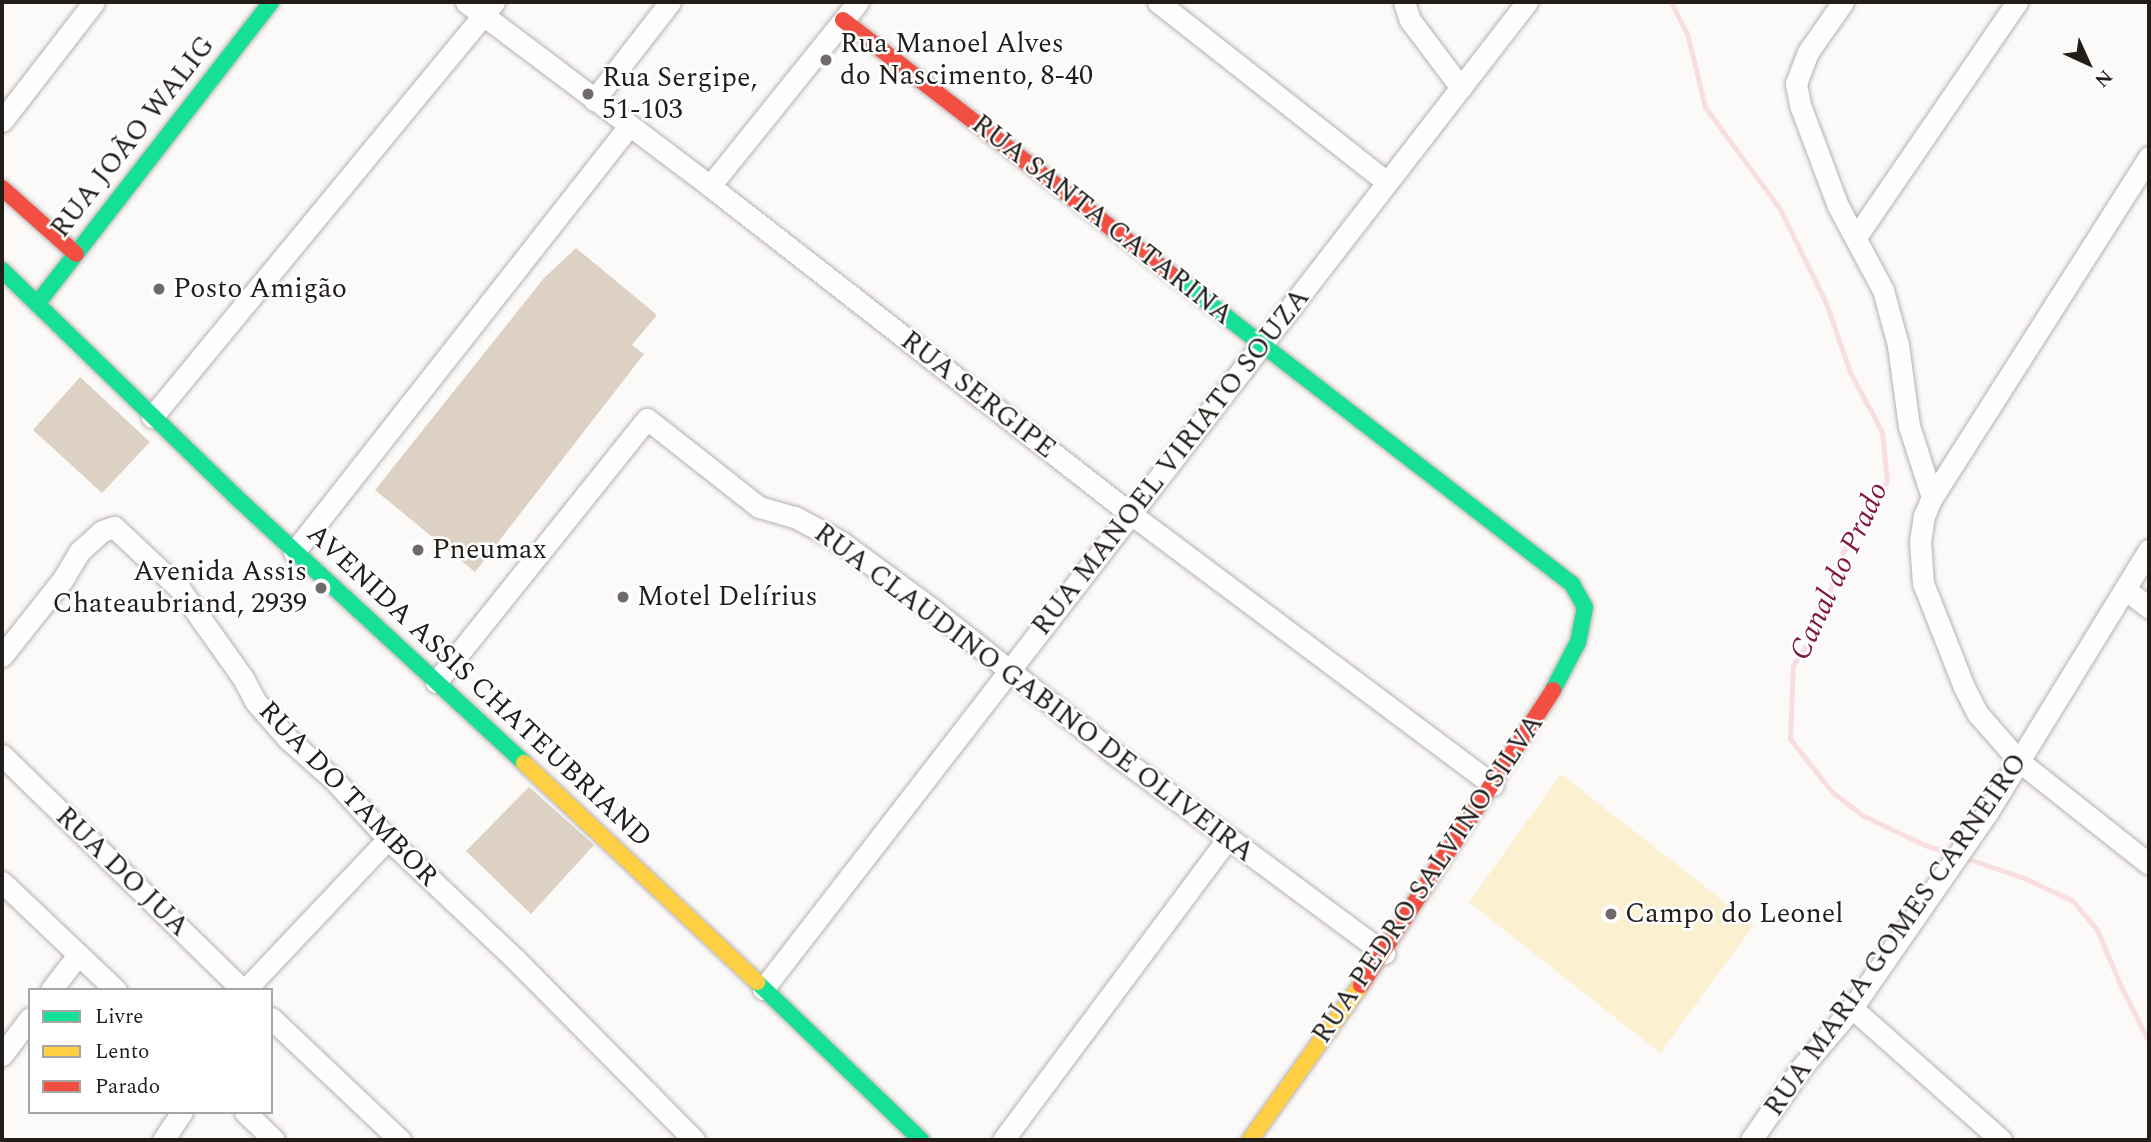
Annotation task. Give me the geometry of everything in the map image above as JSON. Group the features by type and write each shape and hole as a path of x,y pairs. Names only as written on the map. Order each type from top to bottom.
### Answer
{"street":[{"path":"2,121 94,2"},
{"name":"RUA JOÃO WALIG","path":"37,304 271,2"},
{"path":"594,100 670,2"},
{"path":"710,186 858,2"},
{"path":"1158,2 1387,182"},
{"path":"1404,2 1410,20 1461,88"},
{"name":"RUA MANOEL VIRIATO SOUZA","path":"762,989 1527,2"},
{"path":"1843,2 1808,52 1796,84 1800,105 1838,206 1883,290 1909,426 1932,497"},
{"path":"1856,237 2017,2"},
{"path":"152,417 481,6"},
{"name":"RUA SERGIPE","path":"481,6 594,100 710,186 1131,514 1493,785"},
{"name":"RUA SANTA CATARINA","path":"843,20 1572,584 1585,607"},
{"path":"294,552 629,126"},
{"path":"2149,157 1932,497 1924,516 1920,542 1923,583 1964,687 1978,714 2020,762 2149,863"},
{"path":"2,188 76,254"},
{"name":"AVENIDA ASSIS CHATEUBRIAND","path":"2,270 294,552 436,682 921,1140"},
{"name":"RUA CLAUDINO GABINO DE OLIVEIRA","path":"436,682 647,419 760,507 796,517 841,542 1228,838 1384,953"},
{"name":"RUA DO TAMBOR","path":"2,656 63,579 80,551 102,531 114,527 178,588 243,678 255,701 288,739 334,780 388,839 524,969 694,1140"},
{"name":"RUA MARIA GOMES CARNEIRO","path":"1751,1140 1802,1066 1852,1008 1971,837 2020,762 2149,550"},
{"path":"2125,589 2149,608"},
{"name":"RUA PEDRO SALVINO SILVA","path":"1250,1140 1384,953 1540,713 1578,642 1585,607"},
{"name":"RUA DO JUA","path":"2,755 242,988"},
{"path":"1003,1140 1228,838"},
{"path":"246,988 388,839"},
{"path":"2,882 114,988"},
{"path":"53,988 78,955"},
{"path":"1852,1008 2001,1140"},
{"path":"273,1020 400,1140"},
{"path":"2,1055 28,1021"},
{"path":"163,1140 181,1114"},
{"path":"247,1114 274,1140"}],"shaded area":[{"name":"Campo do Leonel","path":"1561,774 1754,925 1660,1053 1469,902"}],"building":[{"path":"576,248 657,315 632,345 644,354 475,572 375,490 544,278"},
{"path":"80,377 150,442 102,493 33,430"},
{"path":"529,787 594,845 531,914 466,851"}],"waterway":[{"name":"Canal do Prado","path":"1671,2 1687,33 1705,107 1780,209 1826,303 1850,372 1882,432 1887,481 1843,552 1817,629 1793,665 1790,739 1833,793 1864,816 1925,845 1953,854"},
{"name":"Canal do Prado","path":"1963,857 2027,879 2073,901 2097,930 2149,1042"}],"traffic: fast":[{"path":"37,304 271,2"},
{"path":"2,270 235,496 524,763"},
{"path":"1171,274 1572,584 1585,607 1578,642 1553,690"},
{"path":"757,982 921,1140"}],"traffic: slow":[{"path":"524,763 757,982"},
{"path":"1250,1140 1361,985"}],"traffic: jam":[{"path":"843,20 1171,274"},
{"path":"2,188 76,254"},
{"path":"1361,985 1553,690"}],"place":[{"name":"Rua Manoel Alves do Nascimento, 8-40","path":"826,60"},
{"name":"Rua Sergipe, 51-103","path":"588,94"},
{"name":"Posto Amigão","path":"159,289"},
{"name":"Pneumax","path":"418,550"},
{"name":"Avenida Assis Chateaubriand, 2939","path":"321,588"},
{"name":"Motel Delírius","path":"623,597"},
{"name":"Campo do Leonel","path":"1611,914"}]}
